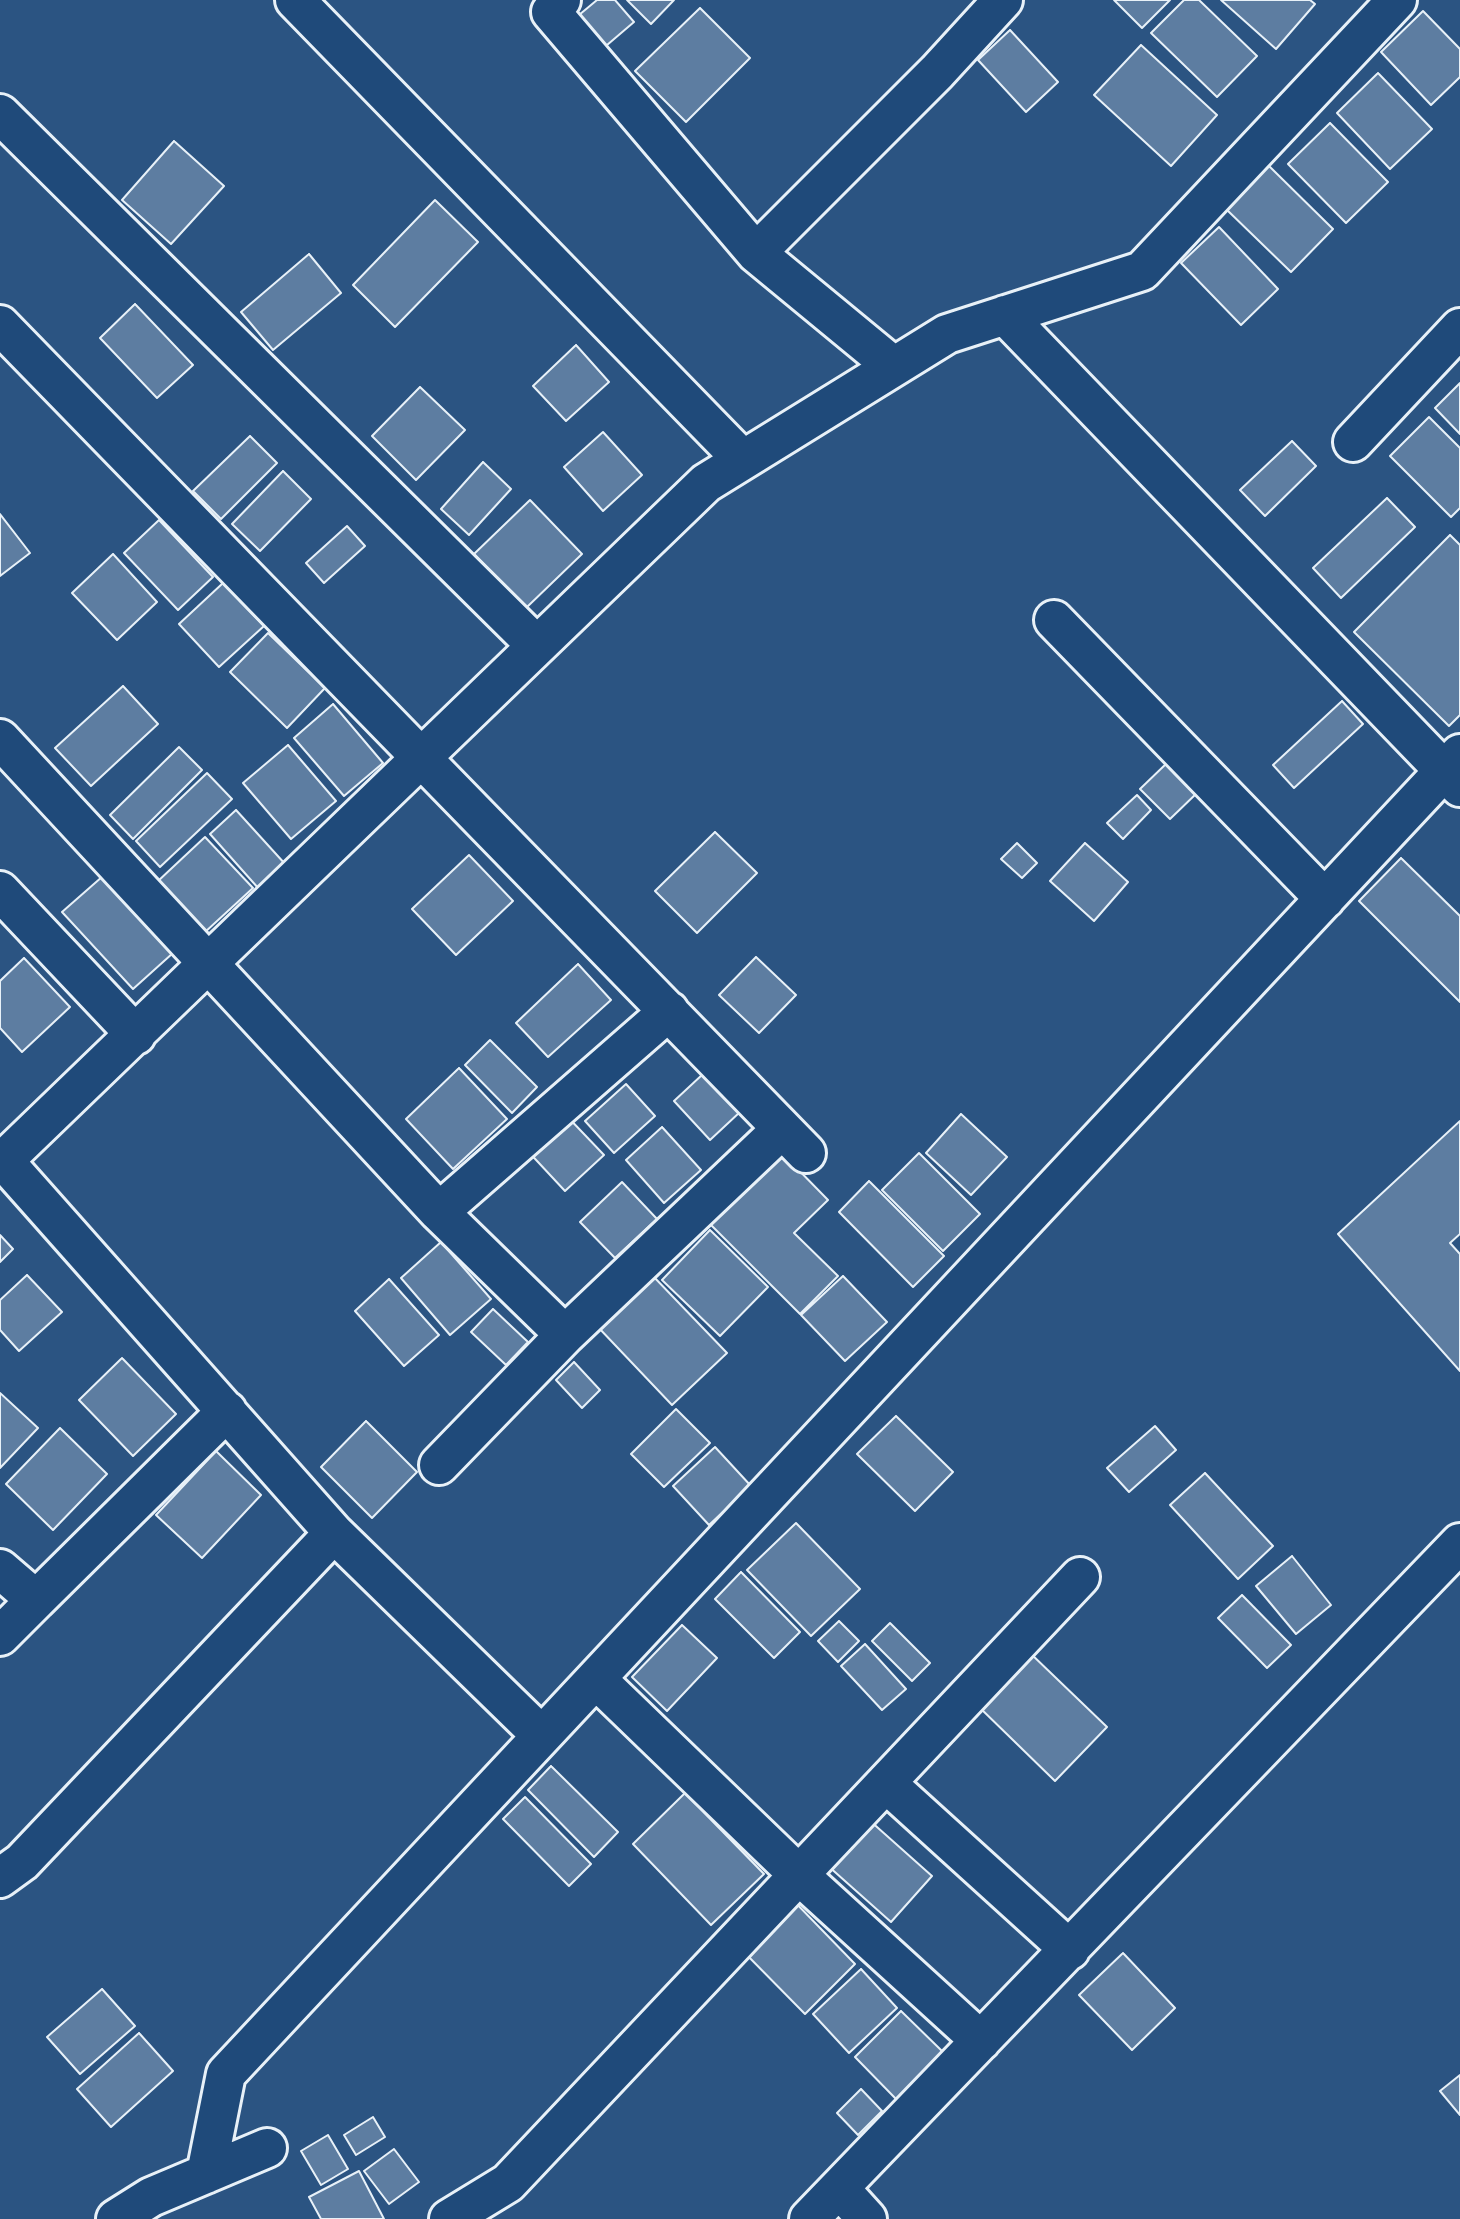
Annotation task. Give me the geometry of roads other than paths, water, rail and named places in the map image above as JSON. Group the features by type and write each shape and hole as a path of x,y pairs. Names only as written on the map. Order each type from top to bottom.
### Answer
{"street":[{"path":"295,0 743,460"},
{"path":"561,0 551,12 756,253 893,366"},
{"path":"756,253 937,72 1003,0"},
{"path":"542,1736 334,1533 2,1163 60,1103 136,1035 706,483 947,334 1142,271 1397,0"},
{"path":"0,114 537,646"},
{"path":"206,2174 226,2074 1325,899 1455,771 1005,315"},
{"path":"0,325 794,1141 565,1335 439,1465"},
{"path":"1353,442 1460,328"},
{"path":"1054,620 1325,899"},
{"path":"0,739 439,1212 565,1335"},
{"path":"0,891 136,1035"},
{"path":"439,1212 668,1011"},
{"path":"0,1636 227,1411"},
{"path":"0,1878 22,1862 334,1533"},
{"path":"809,2219 1460,1543"},
{"path":"0,1569 36,1600"},
{"path":"449,2219 508,2183 1080,1577"},
{"path":"596,1678 799,1875 981,2041"},
{"path":"886,1783 1070,1950"},
{"path":"116,2219 150,2197 267,2148"},
{"path":"839,2188 867,2219"}]}
